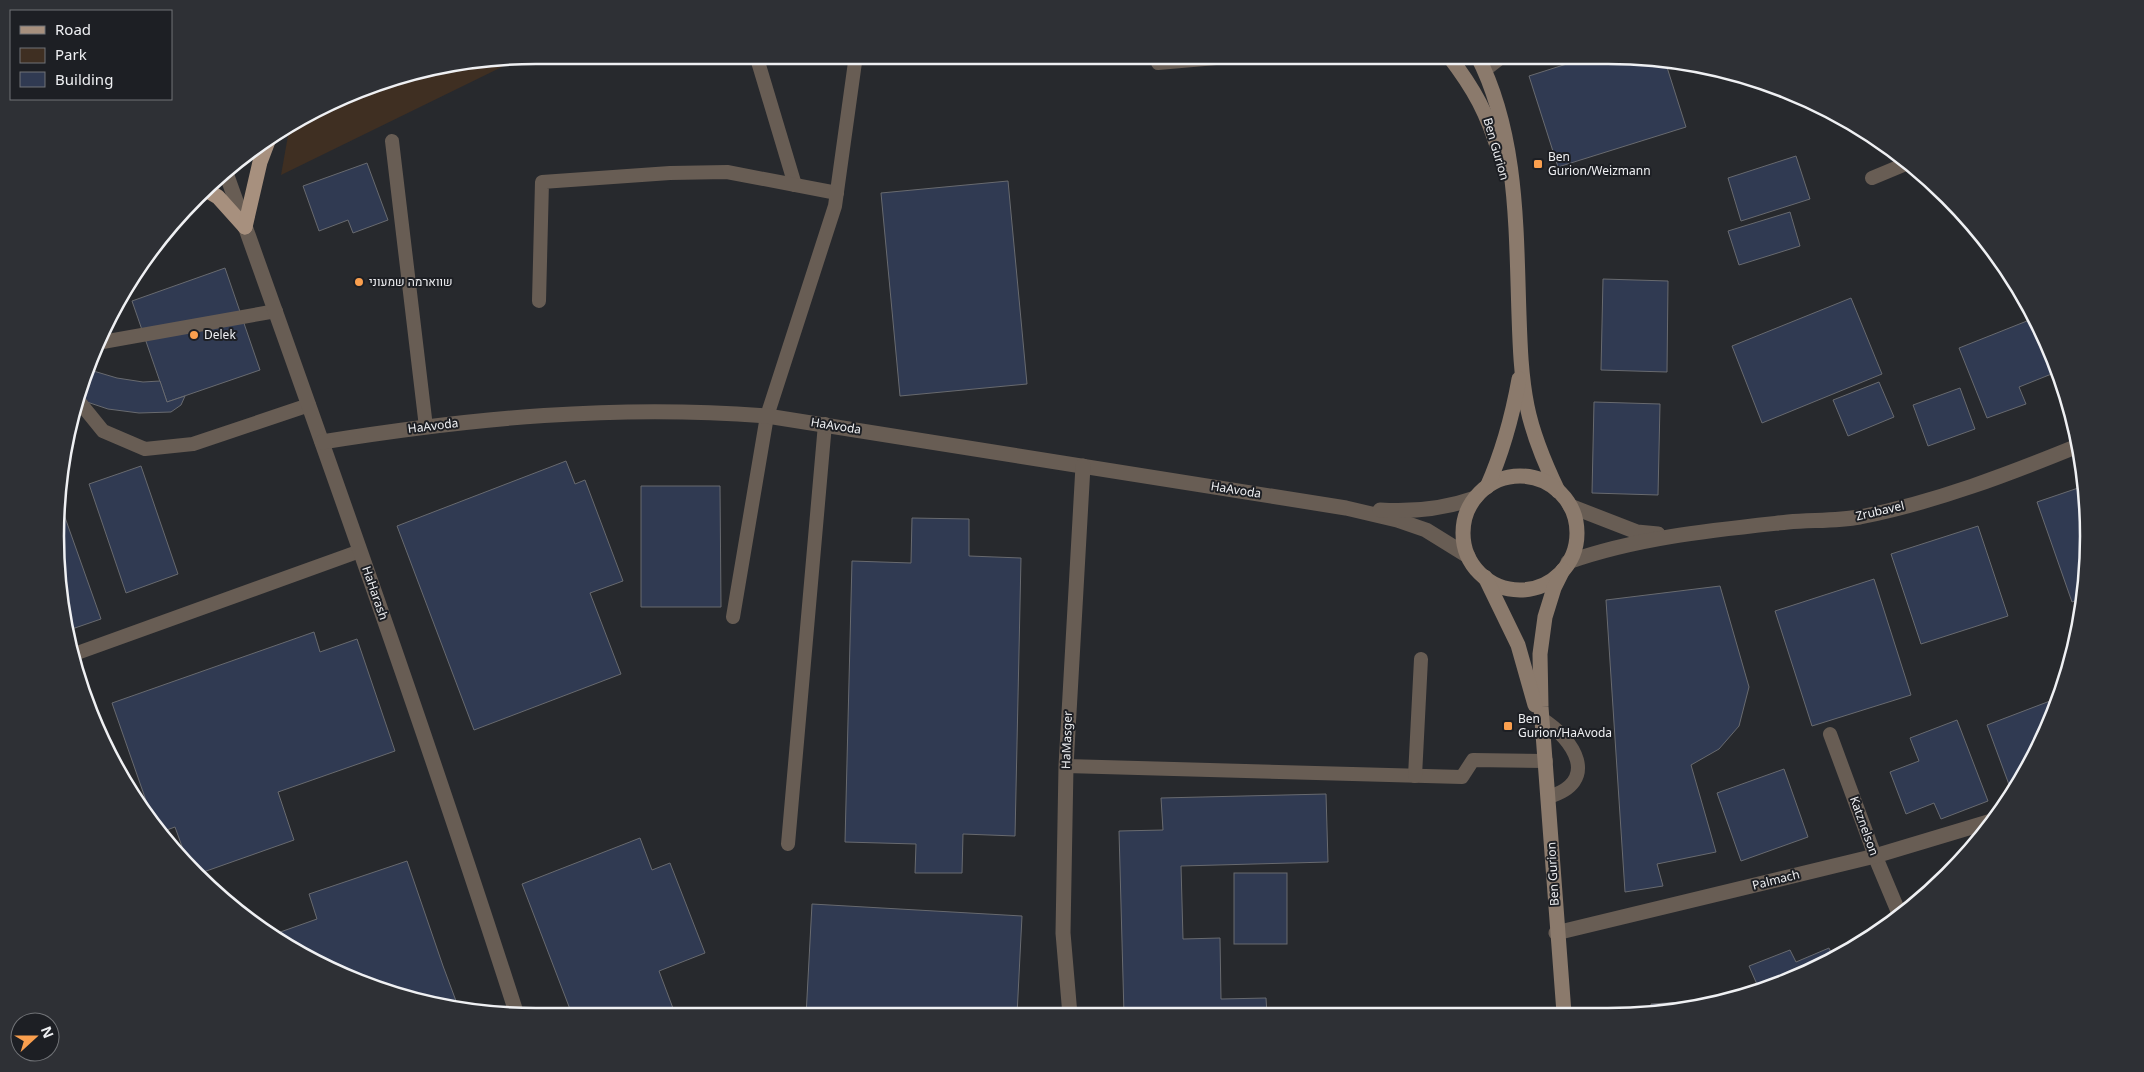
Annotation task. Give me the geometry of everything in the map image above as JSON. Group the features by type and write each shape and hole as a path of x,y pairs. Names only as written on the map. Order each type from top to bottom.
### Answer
{"main road":[{"path":"245,227 260,162 265,150"},
{"path":"212,193 218,197 245,227"}],"street":[{"name":"Ben Gurion","path":"1455,64 1470,83 1488,117 1500,154 1516,223"},
{"name":"Ben Gurion","path":"1482,64 1502,120 1509,158 1516,223 1521,366 1527,406 1534,435 1558,492"},
{"name":"HaHarash","path":"228,179 469,864 515,1007"},
{"name":"Ben Gurion","path":"1487,487 1502,454 1521,366"},
{"name":"HaAvoda","path":"322,442 426,427 515,417 586,412 712,412 767,416 1346,508 1397,520 1426,530 1468,556"},
{"name":"Zrubavel","path":"1566,566 1603,550 1672,535 1789,522 1859,517 1982,483 2072,448"},
{"name":"HaMasger","path":"1069,1008 1064,933 1066,766 1083,466"},
{"path":"1524,476 1542,481 1558,492 1570,506 1577,531 1574,550 1566,566 1545,584 1523,590 1506,588 1485,577 1468,556 1464,542 1464,526 1467,512 1475,498 1487,487 1504,478 1524,476"},
{"name":"HaAvoda","path":"1346,508 1409,510 1453,506 1475,498"},
{"name":"Zrubavel","path":"1570,506 1637,532 1672,535"},
{"name":"Ben Gurion","path":"1564,1008 1556,933 1542,719 1540,654 1545,617 1554,588 1566,566"},
{"name":"Ben Gurion","path":"1485,577 1518,645 1544,736"},
{"name":"Palmach","path":"1556,933 1876,856 1982,824"},
{"name":"Katznelson","path":"1876,856 1897,909"}],"lane":[{"path":"759,64 795,185"},
{"path":"733,617 767,416 835,206 855,64"},
{"path":"1485,70 1493,64"},
{"path":"392,141 426,427"},
{"path":"1872,178 1901,166"},
{"path":"539,301 542,182 670,172 727,172 837,193"},
{"path":"106,341 276,311"},
{"path":"82,406 102,431 145,449 193,444 309,405"},
{"path":"788,844 825,424"},
{"path":"80,652 360,551"},
{"path":"1415,776 1421,659"},
{"path":"1542,719 1570,743 1577,757 1578,770 1571,785 1559,794 1548,798"},
{"name":"Katznelson","path":"1830,734 1876,856"},
{"path":"1066,766 1462,777 1473,760 1546,761"}],"green space":[{"path":"506,65 281,175 288,134 327,112 384,89 414,80 474,68"}],"building":[{"path":"1567,64 1639,65 1667,68 1686,127 1558,167 1529,76"},
{"path":"1796,156 1810,199 1741,221 1728,178"},
{"path":"367,163 388,220 353,233 348,220 319,231 303,186"},
{"path":"1008,181 1027,384 900,396 881,193"},
{"path":"1790,212 1800,246 1739,265 1728,231"},
{"path":"225,268 260,370 167,402 132,301"},
{"path":"1603,279 1668,281 1667,372 1601,370"},
{"path":"1851,298 1882,374 1762,423 1732,346"},
{"path":"2028,320 2051,374 2019,387 2026,404 1987,418 1959,348"},
{"path":"94,371 117,378 143,382 160,381 167,402 185,396 181,405 171,412 139,413 108,409 84,401"},
{"path":"1879,382 1894,417 1848,436 1833,400"},
{"path":"1960,388 1975,429 1928,446 1913,405"},
{"path":"1594,402 1660,404 1658,495 1592,493"},
{"path":"566,461 575,484 585,480 623,581 590,593 621,674 474,730 397,526"},
{"path":"141,466 178,574 126,593 89,484"},
{"path":"641,486 720,486 721,607 641,607"},
{"path":"2077,488 2080,536 2076,601 2072,602 2037,502"},
{"path":"65,516 101,619 73,629 65,567"},
{"path":"912,518 969,519 969,556 1021,558 1015,836 963,834 962,873 915,873 916,844 845,842 852,561 911,563"},
{"path":"1978,526 2008,616 1921,644 1891,554"},
{"path":"1874,579 1911,695 1812,726 1775,611"},
{"path":"1720,586 1749,687 1739,726 1719,749 1691,765 1716,852 1657,864 1663,886 1625,892 1606,600"},
{"path":"314,632 320,652 357,639 395,751 278,792 294,840 204,872 183,849 175,827 167,830 147,804 112,703"},
{"path":"2050,701 2032,745 2009,785 1987,725"},
{"path":"1957,720 1988,801 1941,819 1934,803 1906,814 1890,772 1919,761 1910,738"},
{"path":"1784,769 1808,837 1741,861 1717,793"},
{"path":"1326,794 1328,862 1181,866 1183,939 1220,938 1221,999 1266,998 1267,1008 1124,1008 1119,831 1163,830 1161,798"},
{"path":"640,838 652,870 670,863 705,953 659,971 673,1008 570,1008 522,884"},
{"path":"407,861 456,1001 414,992 355,972 327,960 279,932 317,919 309,894"},
{"path":"1234,873 1287,873 1287,944 1234,944"},
{"path":"812,904 1022,916 1017,1008 806,1008"},
{"path":"1829,948 1831,952 1789,972 1757,984 1749,966 1790,950 1796,962"},
{"path":"1681,1002 1651,1006 1651,1004"}],"place":[{"name":"Ben Gurion/Weizmann","path":"1538,164"},
{"name":"שווארמה שמעוני","path":"359,282"},
{"name":"Delek","path":"194,335"},
{"name":"Ben Gurion/HaAvoda","path":"1508,726"}]}
